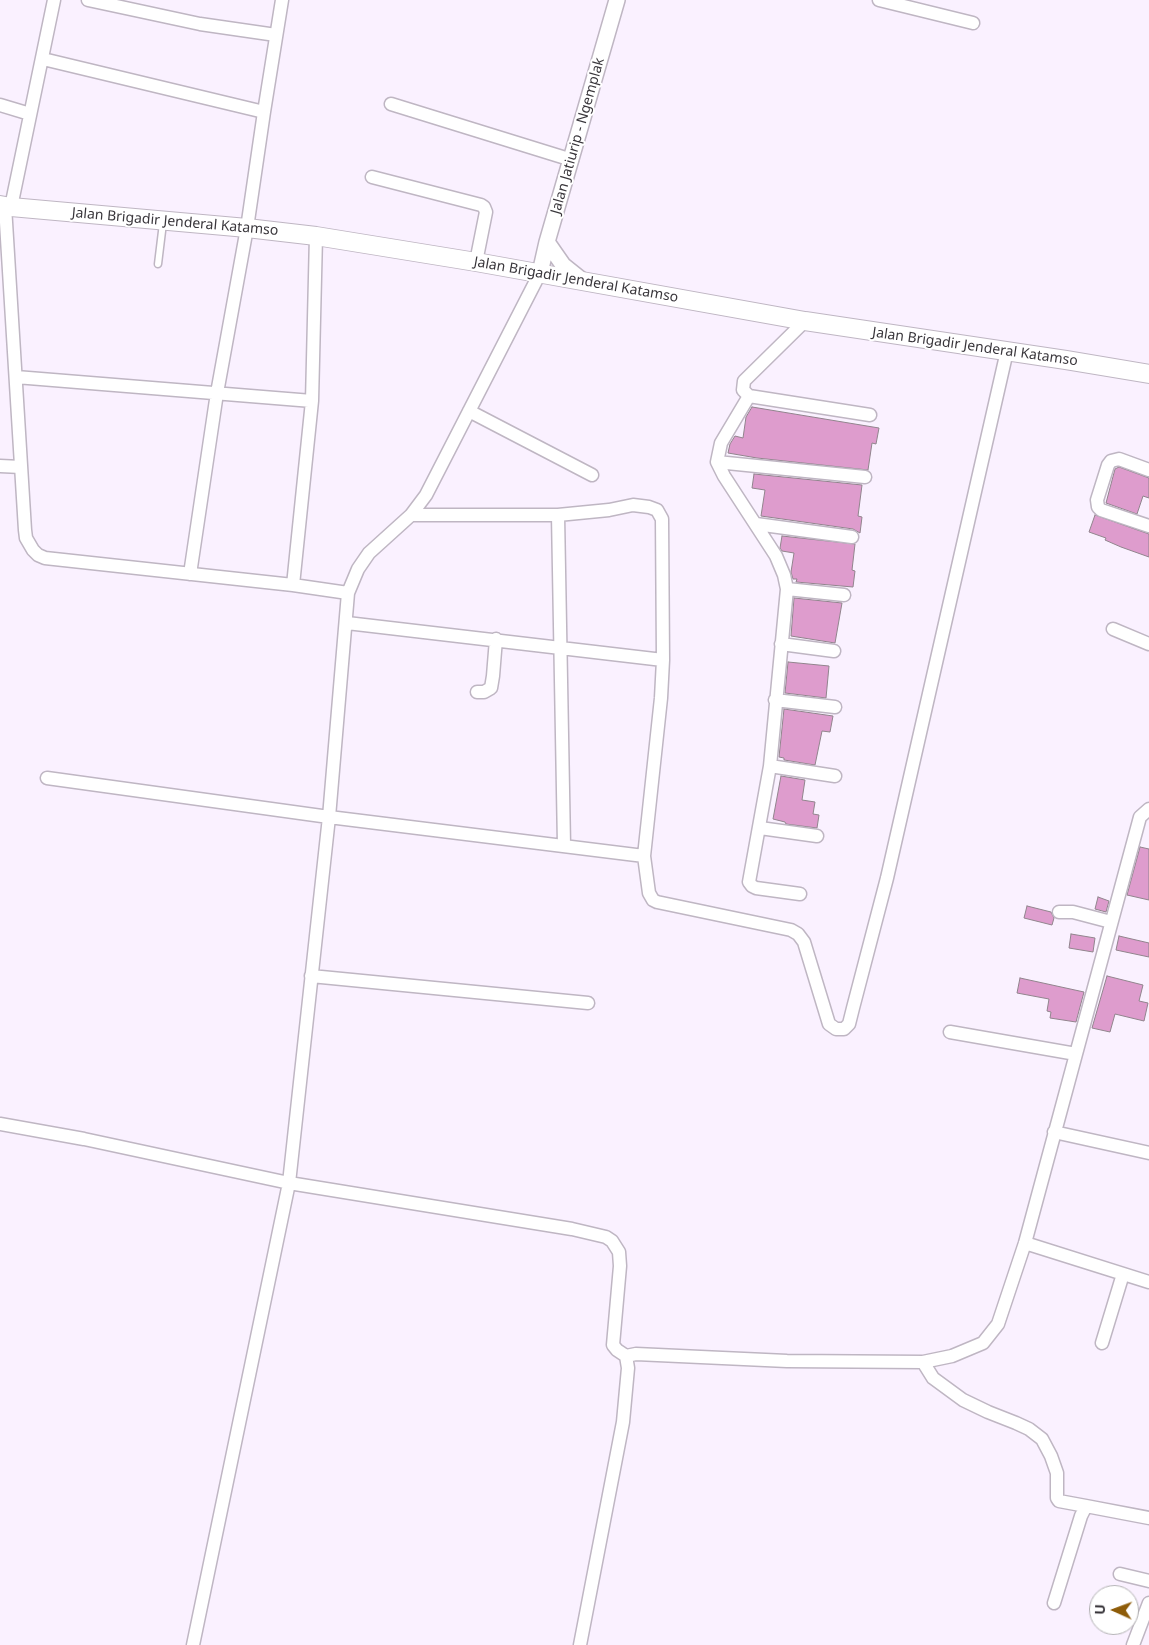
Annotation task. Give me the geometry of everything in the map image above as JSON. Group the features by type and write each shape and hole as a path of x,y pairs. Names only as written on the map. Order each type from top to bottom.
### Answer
{"main road":[{"name":"Jalan Brigadir Jenderal Katamso","path":"5,206 316,236 540,273 805,321 1149,374"}],"street":[{"path":"54,0 30,114 5,206 26,538 38,555 45,558 293,585 348,593"},
{"path":"88,0 200,24 276,35"},
{"path":"190,574 217,393 247,228 282,0"},
{"name":"Jalan Jatiurip - Ngemplak","path":"540,273 547,242 617,0"},
{"path":"879,0 973,23"},
{"path":"43,58 264,112"},
{"path":"391,104 572,160"},
{"path":"0,105 30,114"},
{"path":"372,176 484,207 486,212 476,262"},
{"path":"293,585 312,401 316,236"},
{"path":"547,242 563,265 583,281"},
{"path":"193,1645 289,1183 329,817 348,593 358,569 369,553 420,505 438,475 540,273"},
{"path":"805,321 744,381 742,384 743,390 748,396 870,415"},
{"path":"411,515 558,515 609,510 633,505 657,510 662,519 663,660 661,698 644,856 649,893 653,900 657,902 791,930 798,934 804,942 829,1024 832,1028 844,1029 848,1024 887,878 1007,351"},
{"path":"16,377 312,401"},
{"path":"748,396 721,443 717,462 721,472 781,565 787,589 770,766 749,882 756,888 800,894"},
{"path":"469,411 592,474"},
{"path":"1149,470 1119,459 1111,461 1096,500 1101,510 1149,526"},
{"path":"717,462 864,477"},
{"path":"0,466 22,467"},
{"path":"558,515 564,845"},
{"path":"756,524 852,537"},
{"path":"787,589 844,595"},
{"path":"346,622 663,660"},
{"path":"1113,629 1149,644"},
{"path":"477,692 484,692 490,688 493,676 496,639"},
{"path":"781,644 834,651"},
{"path":"776,700 835,707"},
{"path":"770,766 834,776"},
{"path":"47,778 329,817 644,856"},
{"path":"622,1353 787,1361 922,1362 952,1356 983,1343 998,1324 1024,1243 1140,817 1149,809"},
{"path":"760,828 817,836"},
{"path":"1059,912 1073,912 1111,922"},
{"path":"311,976 588,1003"},
{"path":"950,1032 1076,1054"},
{"path":"0,1124 84,1139 289,1183 572,1228 606,1237 617,1247 620,1266 613,1345 622,1353 628,1368 623,1422 580,1645"},
{"path":"1054,1132 1149,1153"},
{"path":"1024,1243 1149,1282"},
{"path":"1102,1344 1123,1274"},
{"path":"922,1362 933,1378 963,1400 1016,1422 1042,1439 1051,1456 1057,1474 1057,1498 1059,1501 1149,1518"},
{"path":"1054,1602 1083,1506"},
{"path":"1120,1574 1149,1581"},
{"path":"1133,1645 1149,1603"}],"lane":[{"path":"158,264 163,220"}],"building":[{"path":"752,407 879,428 876,444 872,443 868,470 728,453 730,444 735,436 743,438 746,417"},
{"path":"1119,467 1149,478 1149,498 1143,496 1137,514 1106,503 1115,469"},
{"path":"754,474 862,485 858,516 862,517 860,533 853,529 761,516 765,490 752,488"},
{"path":"1095,515 1149,534 1149,557 1121,547 1105,540 1106,538 1089,532"},
{"path":"782,536 855,544 852,570 855,571 853,587 796,582 797,579 793,579 791,572 794,553 782,551 780,548"},
{"path":"794,598 842,603 835,643 791,636"},
{"path":"788,662 829,666 826,698 785,693"},
{"path":"784,709 833,716 830,732 822,731 815,765 784,760 784,758 779,757"},
{"path":"781,776 805,780 802,800 815,802 813,814 819,815 817,828 786,824 785,822 773,819"},
{"path":"1140,847 1149,849 1149,900 1127,895"},
{"path":"1098,897 1109,901 1106,912 1095,909"},
{"path":"1027,906 1051,912 1054,918 1052,925 1024,918"},
{"path":"1071,934 1095,938 1093,952 1069,948"},
{"path":"1119,936 1149,943 1149,957 1116,950"},
{"path":"1107,976 1143,985 1139,1001 1148,1003 1144,1021 1115,1014 1110,1032 1092,1028"},
{"path":"1020,978 1084,992 1076,1022 1050,1018 1051,1012 1047,1011 1049,999 1017,993"}]}
